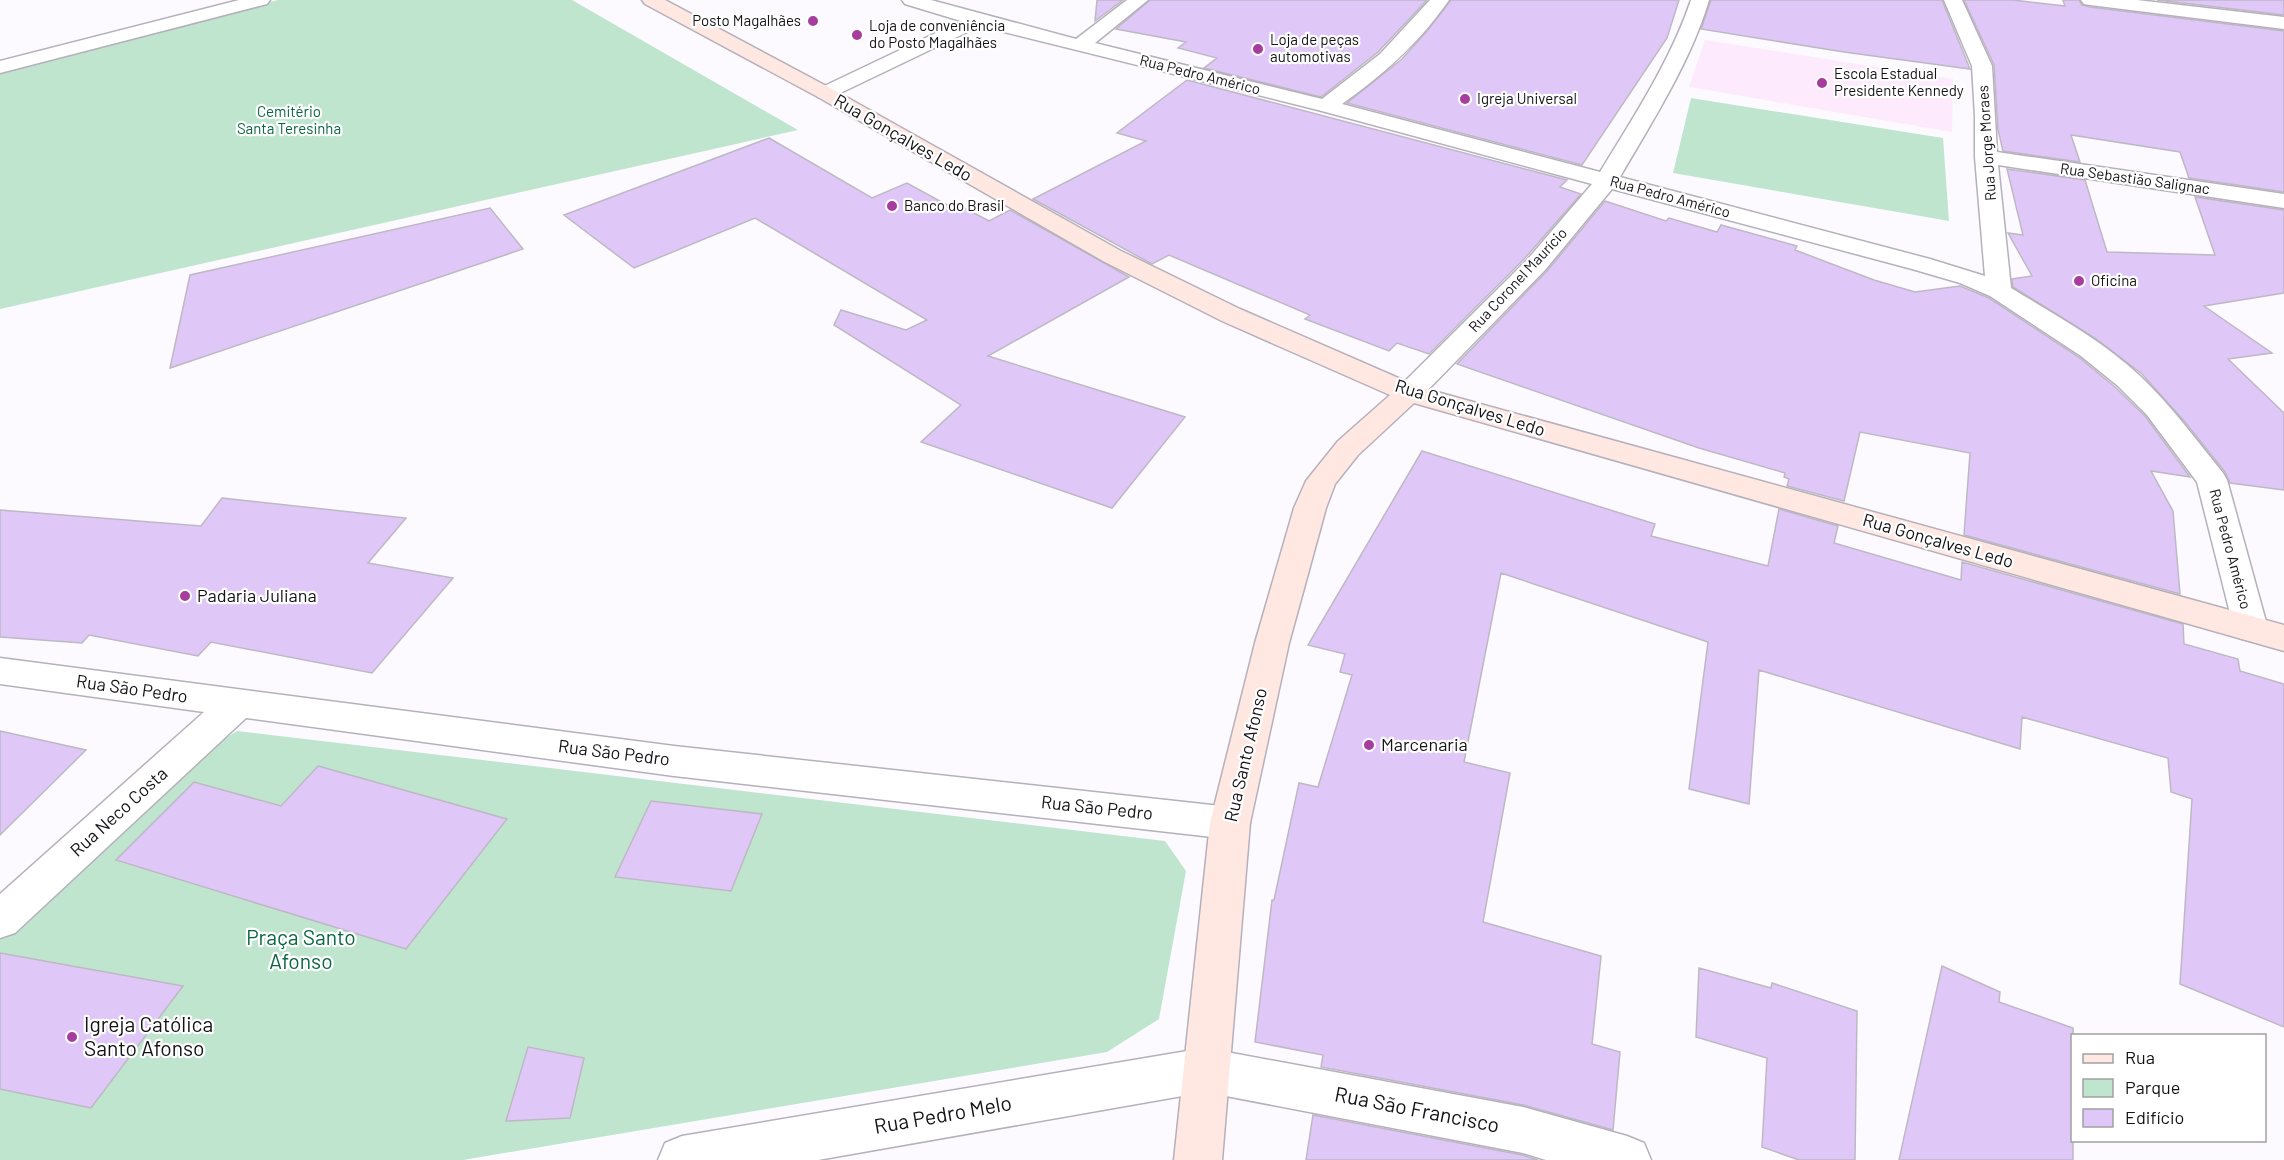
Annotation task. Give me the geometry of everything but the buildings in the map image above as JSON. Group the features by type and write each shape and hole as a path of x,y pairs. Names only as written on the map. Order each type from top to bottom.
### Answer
{"main road":[{"name":"Rua Gonçalves Ledo","path":"651,0 825,93 1112,256 1231,315 1409,393 2284,638"},
{"name":"Rua Santo Afonso","path":"1198,1160 1230,823 1272,643 1310,508 1321,481 1348,448 1409,393"}],"street":[{"path":"0,67 261,0"},
{"name":"Rua Pedro Américo","path":"911,0 978,20 1325,106 1607,180 1921,264 1969,278 1999,291 2091,350 2150,401 2183,440 2212,480 2251,629"},
{"path":"1080,45 1139,0"},
{"path":"1325,106 1368,77 1390,58 1424,22 1440,0"},
{"name":"Rua Coronel Maurício","path":"1409,393 1536,266 1607,180 1649,109 1694,19 1700,0"},
{"name":"Rua Jorge Moraes","path":"1953,0 1982,66 1986,157 1999,291"},
{"path":"2090,0 2265,21"},
{"path":"2240,0 2265,21 2281,30"},
{"path":"825,93 978,20"},
{"name":"Rua Sebastião Salignac","path":"1986,157 2284,201"},
{"name":"Rua São Pedro","path":"0,671 674,761 1230,823"},
{"name":"Rua Neco Costa","path":"0,920 238,704"},
{"name":"Rua Pedro Melo","path":"682,1160 1205,1070"},
{"name":"Rua São Francisco","path":"1205,1070 1523,1130 1627,1160"}],"shaded area":[{"name":"Escola Estadual Presidente Kennedy","path":"1705,40 1953,79 1952,132 1689,87"}],"green space":[{"name":"Cemitério Santa Teresinha","path":"278,0 572,0 798,130 0,309 0,72"},
{"path":"1691,98 1943,138 1949,221 1673,173"},
{"name":"Praça Santo Afonso","path":"237,731 1165,841 1186,871 1159,1019 1107,1052 463,1160 0,1160 0,938 213,746"}],"place":[{"name":"Posto Magalhães","path":"813,21"},
{"name":"Loja de conveniência do Posto Magalhães","path":"857,35"},
{"name":"Loja de peças automotivas","path":"1258,49"},
{"name":"Escola Estadual Presidente Kennedy","path":"1822,83"},
{"name":"Igreja Universal","path":"1465,99"},
{"name":"Banco do Brasil","path":"892,206"},
{"name":"Oficina","path":"2079,281"},
{"name":"Padaria Juliana","path":"185,596"},
{"name":"Marcenaria","path":"1369,745"},
{"name":"Igreja Católica Santo Afonso","path":"72,1037"}]}
